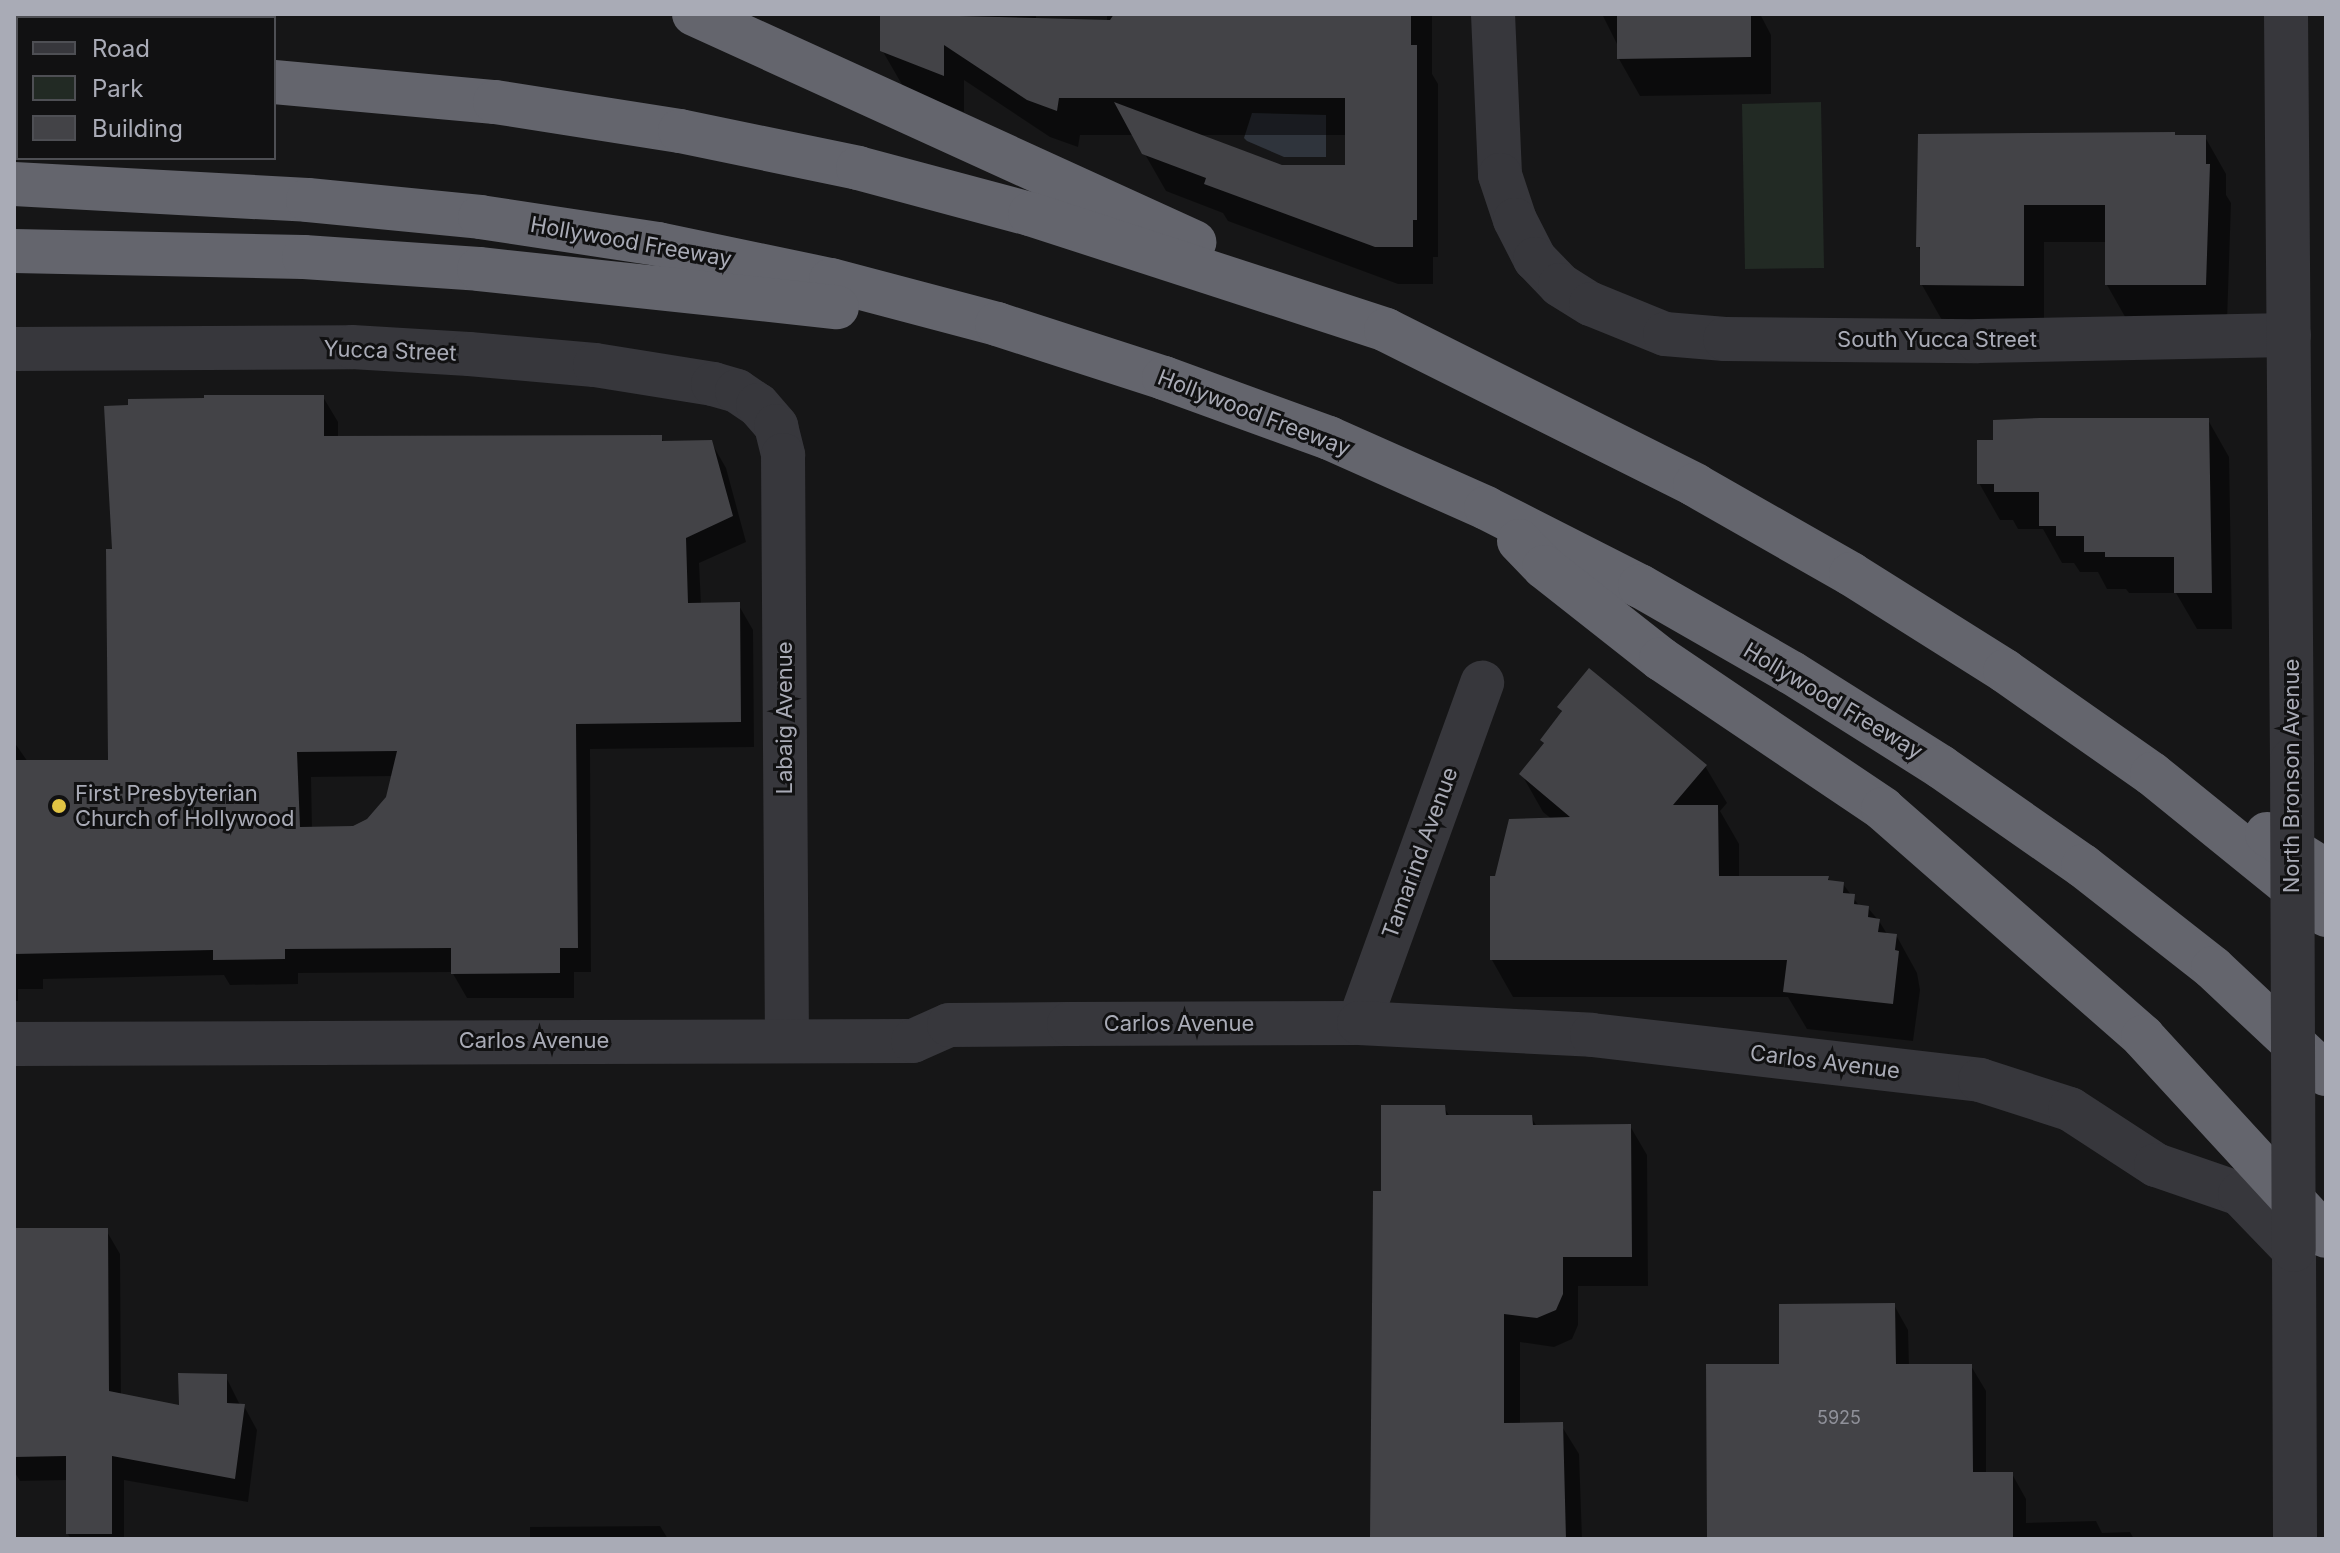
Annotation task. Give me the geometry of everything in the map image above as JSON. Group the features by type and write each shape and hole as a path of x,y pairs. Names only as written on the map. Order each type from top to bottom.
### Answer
{"highway":[{"path":"694,14 1386,330 1695,485 1851,574 2326,871"},
{"path":"276,82 495,102 680,131 858,168 1030,214 1386,330"},
{"name":"Hollywood Freeway","path":"14,184 308,200 480,217 674,247 831,280 997,324 1164,378 1329,438 1486,508 1653,594 1792,673 1941,767 2083,866 2213,968 2326,1074"},
{"path":"14,251 304,257 479,269 997,324"},
{"path":"1486,508 1544,567 1661,659 1883,809 2143,1037 2310,1243"},
{"path":"2005,671 2152,774 2326,915"}],"street":[{"name":"South Yucca Street","path":"1493,14 1500,175 1515,220 1535,259 1560,285 1591,304 1665,334 1725,339 1978,341 2289,335"},
{"name":"North Bronson Avenue","path":"2286,14 2292,760 2310,1243 2295,1539"},
{"name":"Yucca Street","path":"14,349 352,347 469,354 595,365 713,384 737,391 758,405"},
{"name":"Labaig Avenue","path":"758,405 776,426 783,455 787,1039"},
{"name":"Tamarind Avenue","path":"1359,1023 1482,683"},
{"name":"Carlos Avenue","path":"14,1044 787,1039 913,1041 949,1025 1359,1023 1592,1035 1980,1080 2070,1109 2156,1165 2240,1194 2310,1243"}],"green space":[{"path":"1821,102 1824,268 1745,269 1742,104"}],"shaded area":[{"path":"1252,113 1326,115 1326,157 1284,157 1247,141 1244,138"}],"building":[{"path":"880,14 1110,20 1114,14 1411,14 1411,45 1417,45 1417,220 1413,220 1413,247 1375,247 1204,184 1206,178 1142,154 1114,102 1282,165 1345,165 1345,98 1059,98 1057,111 1027,100 944,45 944,76 880,51"},
{"path":"1617,14 1751,14 1751,57 1617,59"},
{"path":"2175,132 2175,135 2206,135 2206,164 2210,164 2206,285 2105,285 2105,205 2024,205 2024,286 1920,285 1920,247 1916,247 1918,134"},
{"path":"204,395 324,395 324,436 662,435 662,441 712,440 733,516 686,538 688,603 740,602 741,722 576,724 578,948 560,948 560,973 451,974 451,948 285,949 285,959 213,960 213,950 14,954 14,760 108,760 106,549 112,549 104,406 128,405 128,399 204,398","holes":["397,751 386,797 367,819 353,826 300,827 297,752"]},
{"path":"2209,418 2212,593 2174,593 2174,557 2105,557 2105,552 2084,552 2084,536 2056,536 2056,526 2039,526 2039,492 1994,492 1994,484 1977,484 1977,440 1993,440 1993,420"},
{"path":"1589,668 1707,765 1673,805 1718,805 1719,876 1829,876 1828,880 1844,882 1843,893 1855,894 1854,904 1869,906 1868,917 1880,919 1878,932 1897,934 1895,950 1899,951 1893,1004 1783,992 1787,960 1490,960 1490,876 1495,876 1509,819 1570,817 1519,774 1544,743 1540,740 1562,711 1557,707"},
{"path":"1381,1105 1445,1105 1446,1115 1532,1115 1533,1125 1631,1124 1632,1257 1563,1257 1563,1294 1556,1310 1537,1318 1504,1314 1504,1423 1563,1422 1566,1539 1370,1539 1373,1191 1381,1191"},
{"path":"14,1228 108,1228 109,1391 179,1405 178,1373 227,1374 227,1403 245,1404 235,1479 112,1456 112,1534 66,1534 66,1456 14,1457"},
{"path":"1895,1303 1896,1364 1972,1364 1973,1472 2013,1472 2013,1539 1707,1539 1706,1364 1779,1364 1779,1304"}],"place":[{"name":"First Presbyterian Church of Hollywood","path":"59,806"}]}
